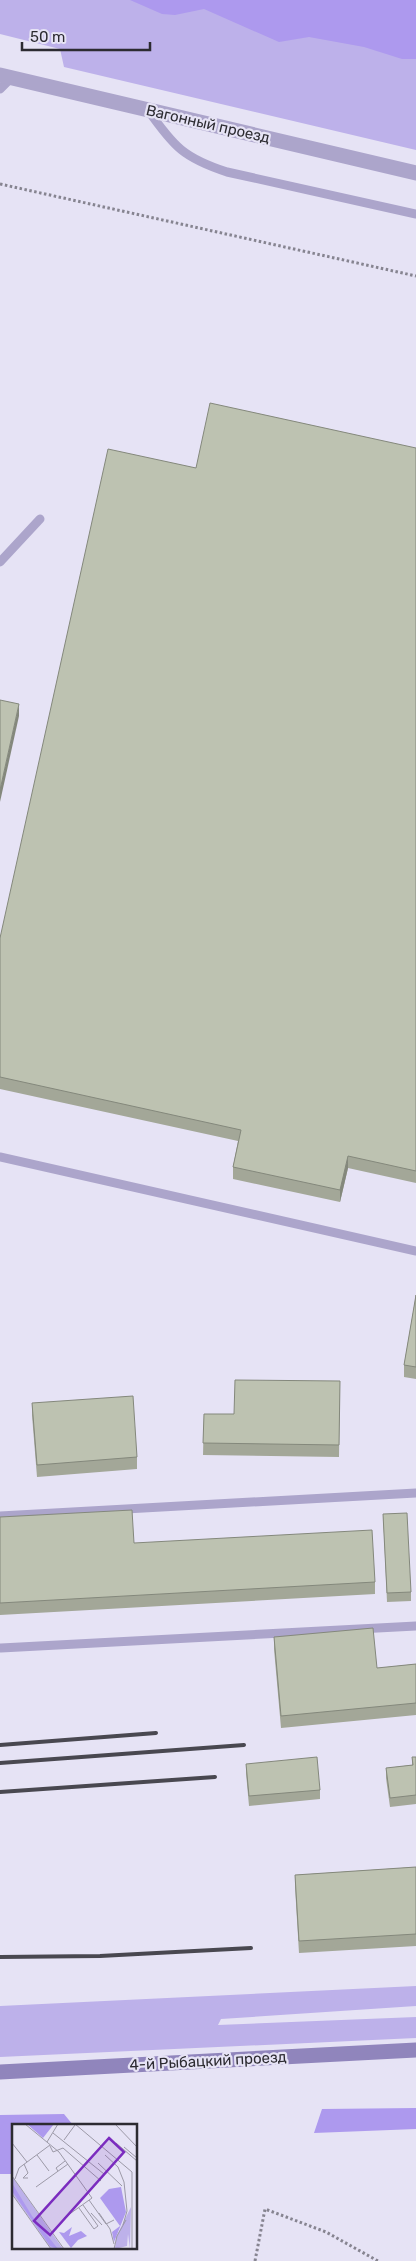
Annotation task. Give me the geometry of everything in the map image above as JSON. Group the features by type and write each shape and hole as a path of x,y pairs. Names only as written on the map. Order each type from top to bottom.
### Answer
{"street":[{"name":"Вагонный проезд","path":"5,77 416,173"},
{"name":"4-й Рыбацкий проезд","path":"0,2072 416,2050"}],"lane":[{"path":"0,89 5,77"},
{"path":"148,110 175,146 204,165 227,172 416,214"},
{"path":"0,562 40,519"},
{"path":"0,1157 416,1251"},
{"path":"0,1516 416,1493"},
{"path":"1,1648 416,1626"}],"path":[{"path":"0,184 416,276"},
{"path":"255,2261 265,2209 326,2232 378,2261"}],"shaded area":[{"path":"0,0 416,0 416,150 64,67 60,49 0,34"},
{"path":"130,0 416,0 416,59 402,59 364,47 309,37 279,42 204,9 175,15 162,14"},
{"path":"416,1986 416,2006 221,2019 218,2025 416,2017 416,2038 0,2057 0,2006"},
{"path":"416,2108 416,2129 314,2133 322,2109"},
{"path":"64,2114 72,2124 12,2124 12,2174 0,2174 0,2115"}],"building":[{"path":"210,403 416,448 416,1171 348,1156 340,1190 233,1167 241,1130 0,1077 0,938 108,449 196,468"},
{"path":"0,700 19,704 0,790"},
{"path":"416,1295 416,1367 404,1365"},
{"path":"235,1380 340,1381 339,1445 203,1443 204,1414 234,1414"},
{"path":"133,1396 137,1457 37,1465 32,1403"},
{"path":"132,1510 134,1543 372,1530 375,1582 0,1603 0,1517"},
{"path":"407,1513 411,1592 387,1593 383,1514"},
{"path":"373,1628 377,1668 416,1664 416,1703 281,1716 274,1637"},
{"path":"317,1757 320,1790 249,1796 246,1764"},
{"path":"412,1757 416,1757 416,1795 390,1798 386,1768 413,1765"},
{"path":"416,1867 416,1934 299,1941 295,1875"}],"railway":[{"path":"0,1745 156,1733"},
{"path":"0,1763 244,1745"},
{"path":"0,1792 215,1777"},
{"path":"0,1957 100,1956 251,1948"}]}
